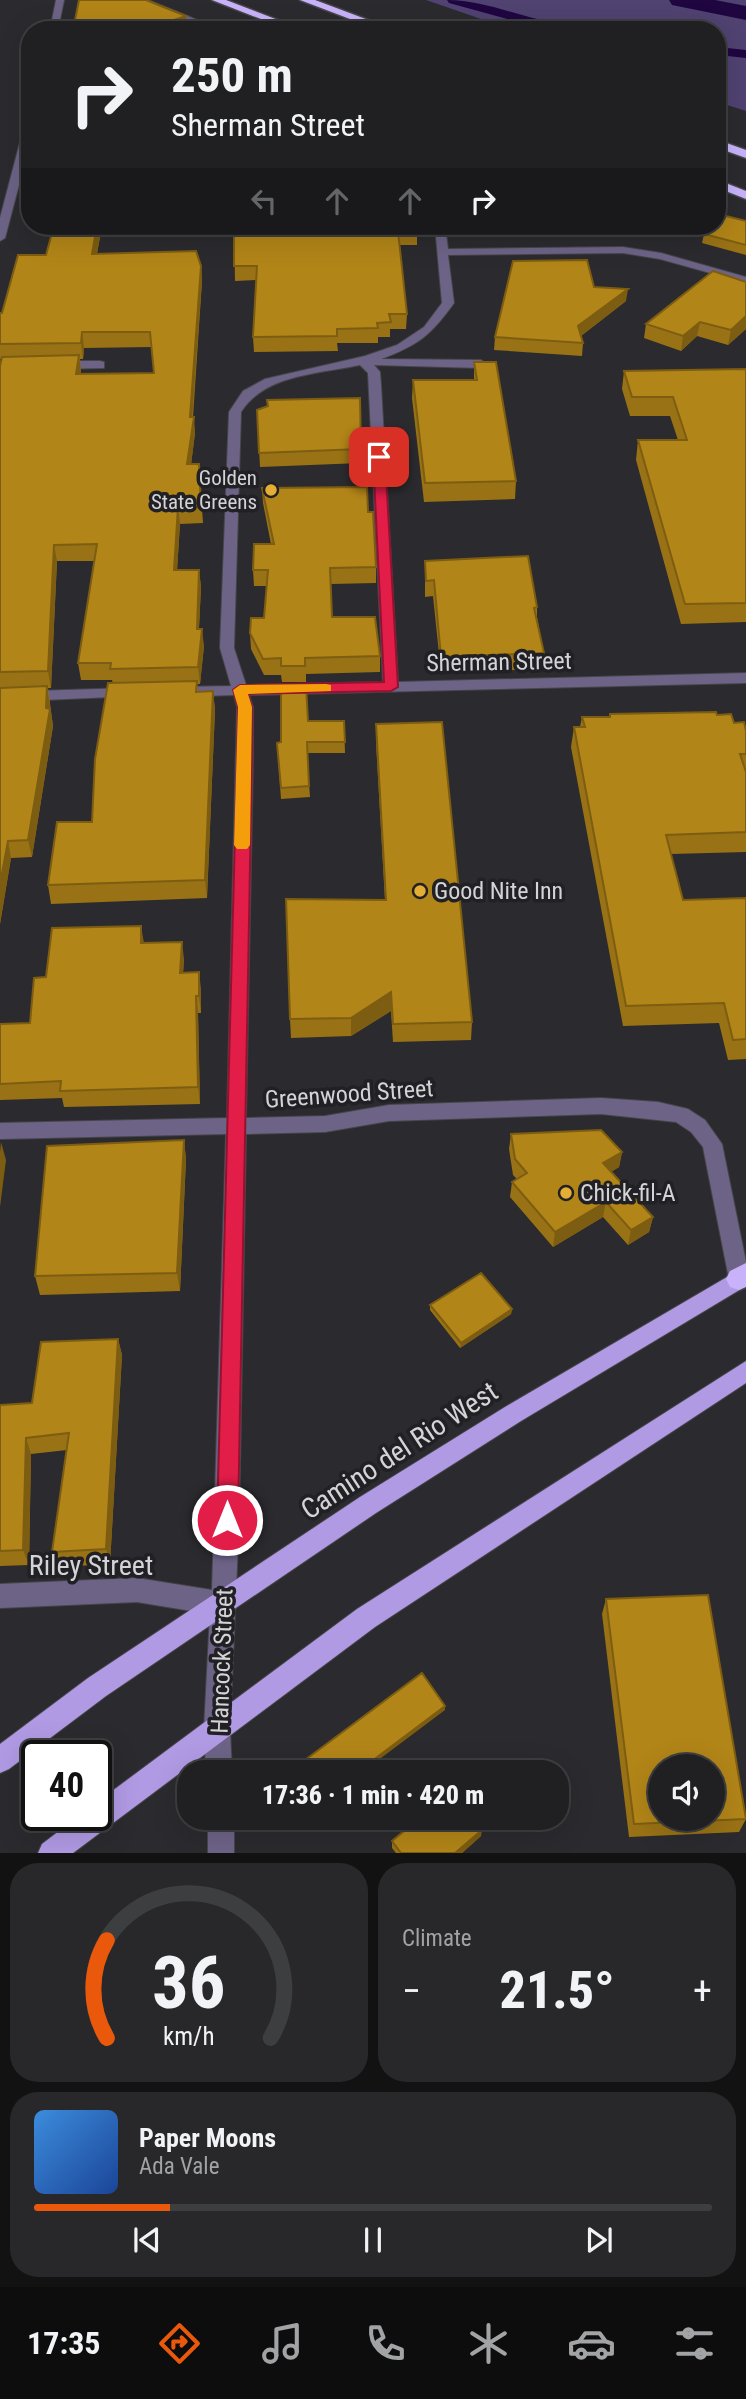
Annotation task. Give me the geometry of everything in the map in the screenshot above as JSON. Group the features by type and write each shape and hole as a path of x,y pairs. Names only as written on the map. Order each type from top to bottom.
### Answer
{"highway":[{"path":"217,0 274,21"},
{"path":"305,0 364,21"},
{"path":"726,147 746,154"},
{"path":"726,187 746,195"}],"main road":[{"name":"Camino del Rio West","path":"0,1760 97,1687 368,1505 513,1414 744,1276"},
{"path":"51,1853 366,1618 746,1371"}],"street":[{"path":"56,21 61,1"},
{"path":"141,1 194,21"},
{"path":"0,238 21,158"},
{"name":"Hancock Street","path":"218,1760 217,1729 224,1604 245,746 245,707 227,648 237,405 251,391 273,380 364,362 412,342 440,318 448,303 441,235"},
{"path":"444,252 624,250 661,256 746,280"},
{"path":"364,362 481,364"},
{"path":"364,362 374,372 376,385 391,687"},
{"path":"38,365 100,365"},
{"name":"Sherman Street","path":"0,697 746,678"},
{"name":"Greenwood Street","path":"0,1132 325,1124 389,1113 601,1106 668,1112 681,1115 698,1126 712,1144 744,1276"},
{"name":"Riley Street","path":"0,1596 137,1590 224,1604"},
{"path":"221,1830 221,1853"}],"shaded area":[{"path":"426,0 746,0 746,111 726,105 726,21 487,21"}],"building":[{"path":"79,0 146,0 186,16 171,21 75,21"},
{"path":"726,216 746,221 746,245 708,235 726,235"},
{"path":"52,235 95,235 92,254 196,251 201,266 190,417 194,417 187,464 199,464 201,507 178,507 174,570 199,570 197,629 202,629 198,667 110,669 111,663 78,663 97,544 54,545 48,671 0,672 2,357 79,355 76,374 154,373 150,332 82,332 81,343 0,344 0,313 18,255 46,255"},
{"path":"234,235 398,235 407,314 389,314 391,322 377,323 378,328 337,329 337,336 253,337 257,266 234,266"},
{"path":"587,260 594,287 628,289 578,326 583,343 495,337 513,261"},
{"path":"713,271 746,282 746,316 731,330 700,322 683,336 646,324"},
{"path":"474,362 496,362 516,481 425,483 413,380 477,380"},
{"path":"746,369 746,603 685,604 638,440 687,440 673,397 632,397 624,371"},
{"path":"360,398 361,449 259,453 257,410 268,406 267,400"},
{"path":"367,487 368,512 373,512 376,567 330,568 332,617 375,617 380,656 305,658 305,666 281,666 281,658 263,659 250,633 251,618 264,618 268,570 253,570 254,544 274,544 262,488"},
{"path":"528,556 537,607 534,608 544,653 441,657 434,580 426,581 425,561"},
{"path":"197,681 196,692 213,691 205,880 48,885 57,822 92,822 95,759 108,683"},
{"path":"306,685 308,721 344,721 345,742 307,742 309,786 281,788 277,743 281,742 281,686"},
{"path":"47,686 46,708 50,709 28,840 8,841 0,884 0,688"},
{"path":"716,712 717,715 731,714 734,723 744,722 746,754 740,754 746,772 746,832 666,835 683,900 746,898 746,1039 733,1040 724,1003 626,1006 574,727 585,727 582,717 610,717 610,714"},
{"name":"Good Nite Inn","path":"442,722 472,1022 393,1024 391,992 351,1018 290,1019 286,899 386,900 376,724"},
{"path":"141,926 141,943 182,942 180,973 199,972 199,996 196,996 198,1087 60,1091 61,1081 0,1084 0,1024 30,1023 34,978 46,977 52,928"},
{"name":"Chick-fil-A","path":"601,1130 622,1152 603,1163 653,1217 631,1230 606,1202 555,1232 512,1182 527,1173 515,1159 511,1134"},
{"path":"184,1140 177,1273 35,1276 47,1146"},
{"path":"481,1273 512,1309 461,1343 430,1305"},
{"path":"118,1339 106,1549 52,1552 69,1433 26,1438 23,1550 0,1551 0,1405 32,1403 41,1342"},
{"path":"708,1595 746,1819 725,1820 725,1754 648,1754 648,1823 634,1824 606,1599"},
{"path":"422,1673 445,1706 373,1760 305,1760"},
{"path":"405,1830 482,1830 455,1853 401,1853 392,1841"}],"waterway":[{"path":"454,0 532,21"},
{"path":"680,0 746,13"},
{"path":"726,52 746,54"}],"slow traffic":[{"path":"242,845 245,707 240,690 326,688"}],"place":[{"name":"Golden State Greens","path":"271,490"},
{"name":"Good Nite Inn","path":"420,891"},
{"name":"Chick-fil-A","path":"566,1193"}],"route":[{"path":"227,1520 245,707 240,690 391,687 379,457"}]}
